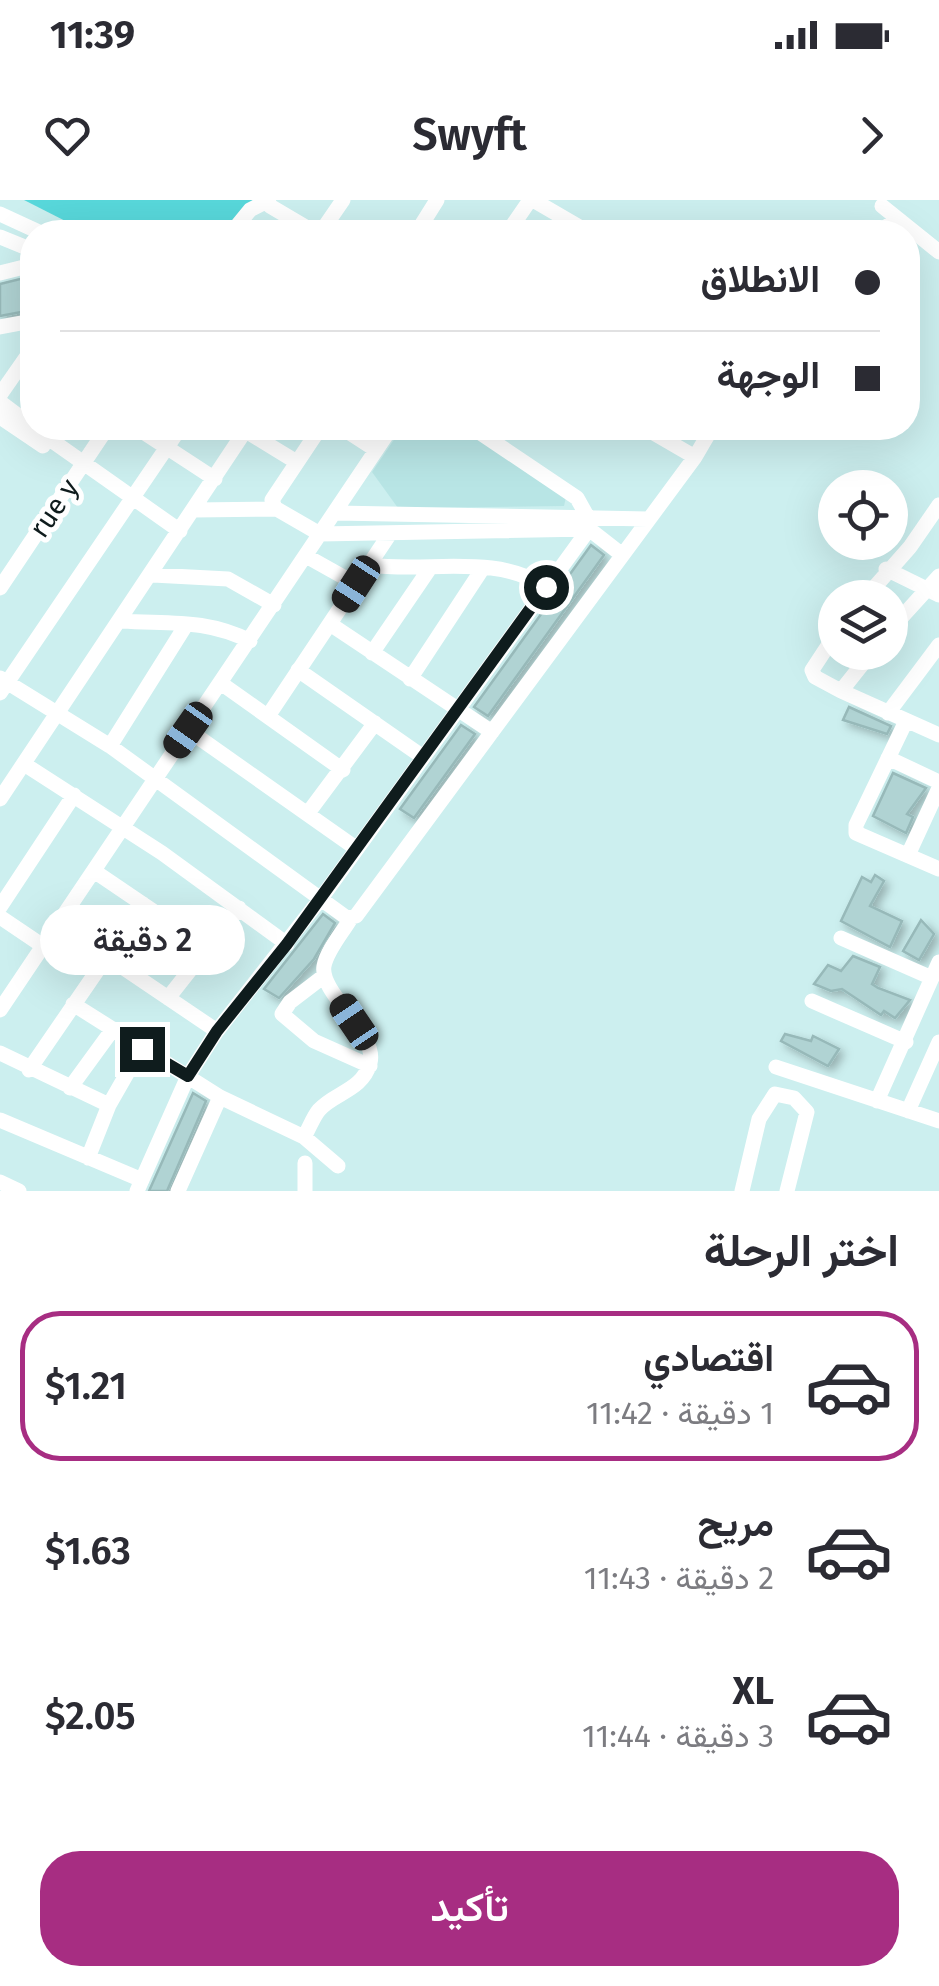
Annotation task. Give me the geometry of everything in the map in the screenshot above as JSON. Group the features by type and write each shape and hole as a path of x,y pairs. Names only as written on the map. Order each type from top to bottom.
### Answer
{"street":[{"path":"327,220 343,200"},
{"path":"532,200 563,220"},
{"path":"242,220 250,210 268,201 299,220"},
{"path":"882,202 897,219"},
{"path":"20,367 0,398 20,416"},
{"path":"49,440 180,531"},
{"name":"rue y","path":"0,588 99,440"},
{"path":"155,440 215,479"},
{"path":"172,440 2,684 58,712 110,746 351,918"},
{"path":"0,800 153,575 237,440"},
{"path":"261,440 296,462"},
{"path":"276,509 272,500 312,440"},
{"path":"361,440 376,450"},
{"path":"0,1010 6,991 42,946 222,684 383,440"},
{"path":"491,440 577,498 590,526 621,554"},
{"path":"666,440 695,457"},
{"path":"304,1137 320,1108 354,1089 370,1066 370,1056 354,1022 324,976 324,963 351,918 362,912 705,440"},
{"path":"878,580 910,548 938,508"},
{"path":"194,510 276,509 320,534 388,535 590,526 648,519"},
{"path":"336,513 590,526"},
{"path":"0,1120 88,1158 140,1186 188,1076 217,1031 322,898 590,526"},
{"path":"268,716 388,535"},
{"path":"306,556 356,584"},
{"path":"370,564 483,568 526,574 546,587"},
{"path":"372,653 430,568"},
{"path":"410,679 483,568"},
{"path":"886,569 931,592"},
{"path":"153,575 228,579 274,604"},
{"path":"908,613 931,592 939,576"},
{"path":"122,622 218,625 250,641"},
{"path":"330,624 492,732"},
{"path":"110,746 186,625"},
{"path":"888,713 936,654"},
{"path":"818,661 812,670 815,677 939,735"},
{"path":"298,670 424,756"},
{"path":"841,691 858,670"},
{"path":"222,684 343,770"},
{"path":"906,721 856,832 939,869"},
{"path":"308,813 376,723"},
{"path":"188,730 357,849"},
{"path":"888,758 939,785 908,856"},
{"path":"24,764 123,828 287,944"},
{"path":"0,907 74,795"},
{"path":"94,871 209,949"},
{"path":"29,1070 142,904"},
{"path":"168,998 239,908"},
{"path":"0,917 42,946"},
{"path":"841,938 936,970 877,1102"},
{"path":"106,956 217,1031"},
{"path":"324,976 290,1002 282,1014 314,1041 370,1066"},
{"path":"812,1001 906,1042"},
{"path":"72,1004 220,1098 304,1137 338,1166"},
{"path":"70,1088 113,1029"},
{"path":"908,1111 939,1042"},
{"path":"88,1158 109,1105 142,1049"},
{"path":"0,1053 109,1105"},
{"path":"776,1068 939,1121"},
{"path":"742,1191 759,1119 775,1094 794,1098 807,1112 787,1191"},
{"path":"178,1191 220,1098"},
{"path":"305,1163 305,1191"},
{"path":"0,1182 19,1191"}],"shaded area":[{"path":"24,200 253,200 233,220 63,220"},
{"path":"394,440 483,440 566,497 564,506 398,508 372,472"}],"building":[{"path":"20,279 20,312 0,316 0,284"},
{"path":"591,545 604,555 488,716 474,707"},
{"path":"849,707 891,726 887,734 843,720"},
{"path":"461,725 475,734 414,818 400,809"},
{"path":"893,773 926,788 907,814 913,817 906,833 873,816"},
{"path":"875,875 884,881 870,906 902,921 890,947 841,921 862,877 871,882"},
{"path":"323,914 335,923 314,959 279,998 264,989"},
{"path":"921,920 934,934 919,960 903,951"},
{"path":"853,956 880,967 872,984 910,1000 895,1018 884,1011 881,1015 842,989 831,991 814,984 828,965 841,971"},
{"path":"785,1034 811,1041 813,1036 839,1049 828,1066 781,1041"},
{"path":"193,1093 206,1101 167,1191 149,1191"}],"route":[{"path":"142,1049 188,1076 217,1031 287,944 546,587"}]}
